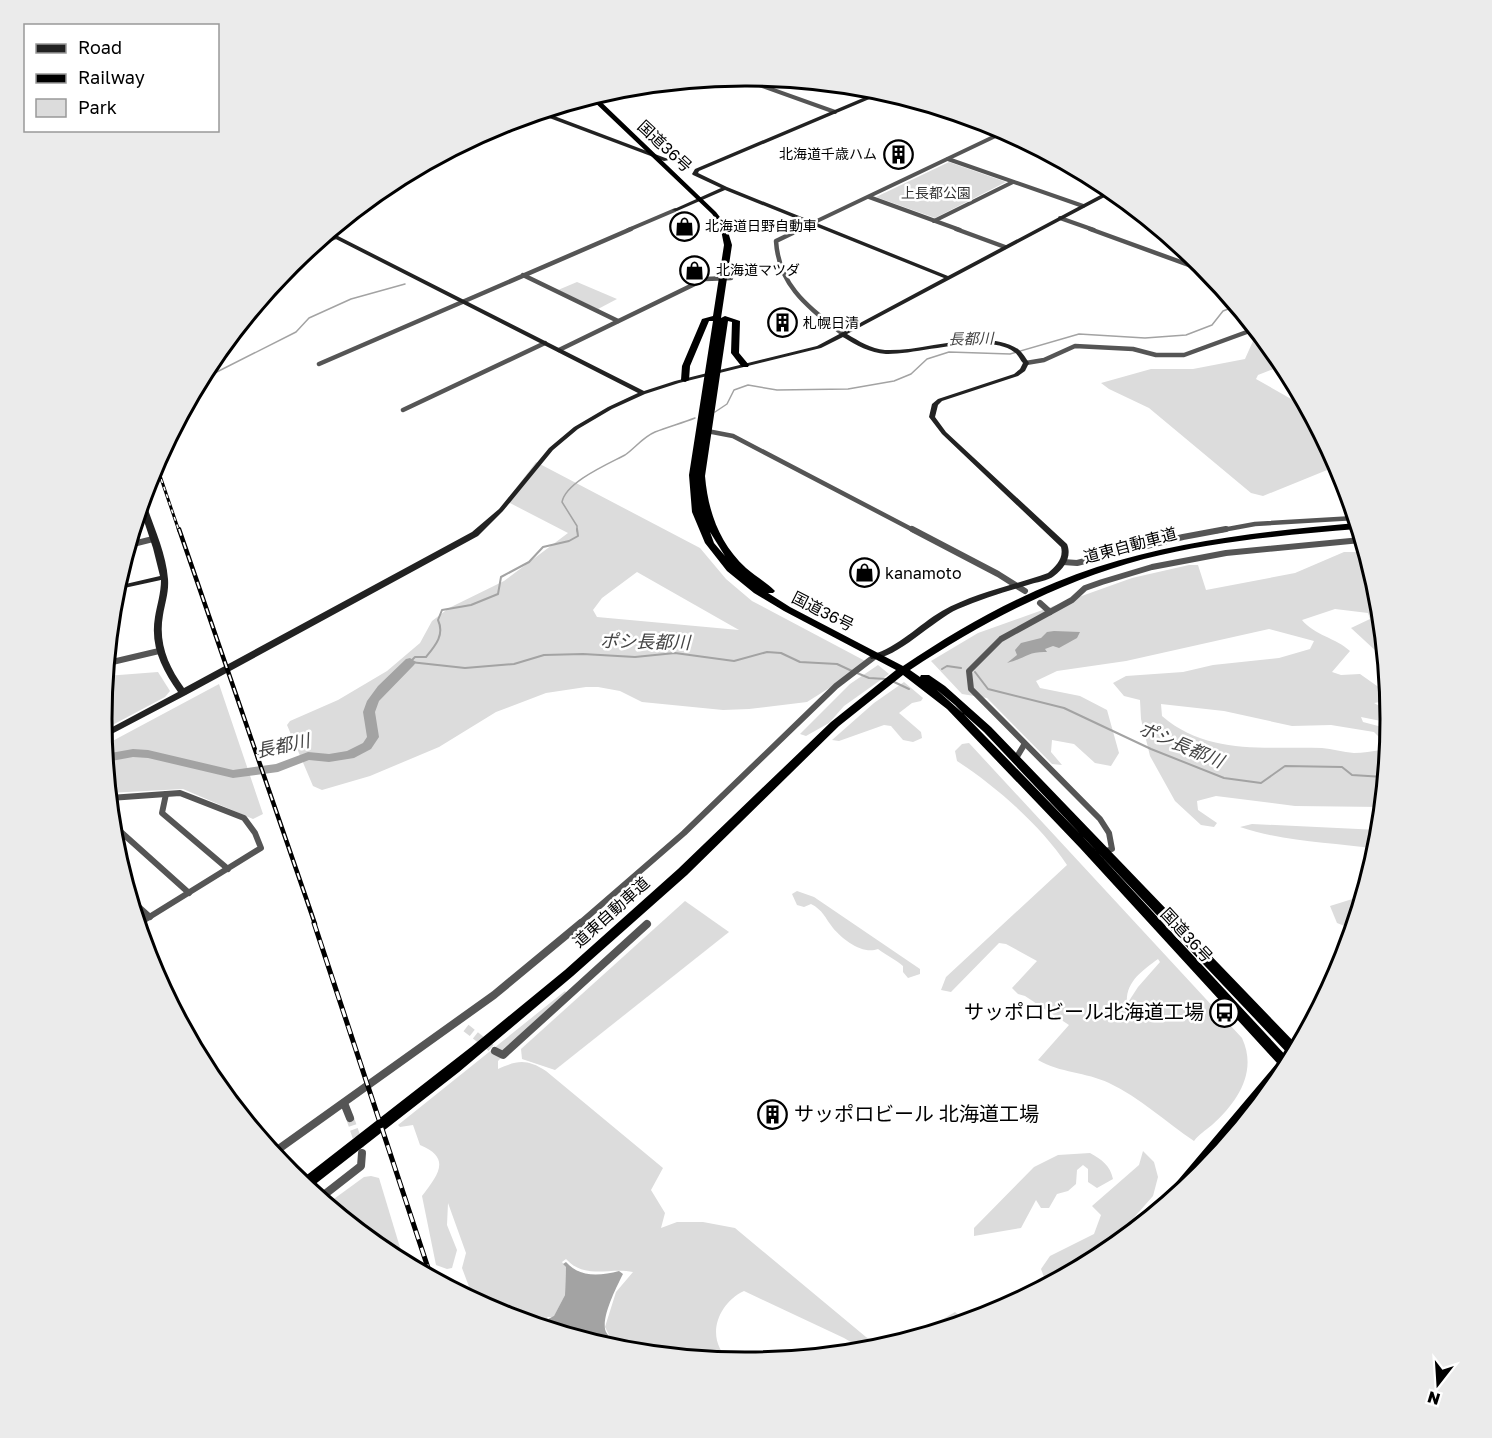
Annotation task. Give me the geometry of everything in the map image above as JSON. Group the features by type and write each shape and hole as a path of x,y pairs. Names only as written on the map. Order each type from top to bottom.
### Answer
{"highway":[{"name":"国道36号","path":"603,102 661,159"},
{"name":"国道36号","path":"599,103 702,197 723,225 728,244 727,278 701,476 701,495 705,516 717,540 762,587 792,606 934,683 960,704 1106,851 1289,1046"},
{"name":"国道36号","path":"721,318 693,475 692,496 700,524 728,567 754,589 785,610 880,655 929,688 976,730 1282,1057"},
{"path":"685,380 686,366 706,319 721,318 735,321 735,353 745,365"},
{"name":"道東自動車道","path":"311,1179 410,1103 573,970 725,832 811,746 864,700 930,653 964,632 1065,582 1141,558 1246,537 1350,527"},
{"name":"道東自動車道","path":"930,653 1027,604 1118,571 1187,554 1250,543 1351,533"}],"street":[{"path":"763,86 835,112"},
{"path":"868,98 697,170 695,174 948,279"},
{"path":"550,117 661,159"},
{"path":"994,137 776,241 778,268 789,285 810,307 844,335 866,348 886,352 976,341 993,343 1021,357 1044,360 1075,346 1133,349 1156,355 1184,355 1248,332"},
{"path":"948,159 1083,206"},
{"path":"934,221 1013,182"},
{"path":"319,364 725,188"},
{"path":"113,730 475,534 501,510 540,461 558,443 594,417 643,393 694,377 819,346 844,335 1103,196"},
{"path":"869,197 1005,248"},
{"path":"1060,218 1187,264"},
{"path":"336,237 643,393"},
{"path":"524,276 618,321"},
{"path":"559,350 705,279 727,278"},
{"path":"403,410 545,343"},
{"path":"280,1148 459,1022 629,882 684,833 836,686 953,608 1022,588 1052,575 1063,562 1066,552 1064,546 945,433 932,417 935,404 940,400 1016,375 1023,370 1021,357"},
{"path":"707,431 733,436 1022,588"},
{"path":"146,516 164,577 164,592 157,628 159,651 166,668 183,693"},
{"path":"1063,562 1077,563 1172,540 1255,524 1347,518"},
{"path":"138,543 153,539"},
{"path":"1106,851 1112,849 1112,841 1100,819 1024,745 971,689 969,670 1001,639 1072,600 1085,588 1152,567 1283,546 1354,541"},
{"path":"128,583 164,577"},
{"path":"1040,603 1050,612"},
{"path":"116,661 159,651"},
{"path":"1015,760 1024,745"},
{"path":"118,798 180,793 244,818 255,833 261,848 145,920"},
{"path":"166,794 162,813 228,869"},
{"path":"124,834 189,893"},
{"path":"142,910 150,917"},
{"path":"495,1051 503,1055 647,924"},
{"path":"459,1022 466,1028"},
{"path":"344,1103 350,1118"},
{"path":"326,1193 361,1166 362,1153"}],"green space":[{"name":"上長都公園","path":"949,162 1006,182 935,218 876,197"},
{"path":"577,282 617,299 598,309 558,290"},
{"path":"1254,340 1274,369 1258,375 1256,379 1294,401 1328,470 1263,496 1251,493 1149,408 1101,383 1151,369 1193,369 1245,359"},
{"path":"536,462 700,548 726,579 752,601 869,663 807,702 749,709 723,710 642,702 620,691 598,687 546,693 496,712 439,747 370,776 322,790 313,786 287,725 290,721 338,700 387,671 420,643 432,621 449,608 504,581 568,533 506,501","holes":["637,572 739,630 597,617 593,610 602,598"]},
{"path":"1344,552 1357,552 1367,595 1375,651 1351,628 1370,619 1368,613 1335,609 1302,620 1350,651 1332,672 1341,675 1360,674 1378,687 1379,702 1374,703 1379,706 1380,721 1361,717 1363,722 1380,726 1379,737 1374,732 1331,725 1292,726 1224,711 1161,704 1162,716 1180,729 1199,738 1218,743 1259,748 1322,748 1354,753 1378,750 1373,807 1295,806 1216,796 1197,801 1198,810 1217,823 1214,827 1201,825 1175,801 1150,756 1141,719 1140,700 1124,696 1113,683 1126,676 1183,672 1213,665 1279,658 1310,649 1314,641 1269,629 1126,661 1057,671 1036,681 1040,688 1080,696 1107,710 1119,753 1111,766 1095,763 1074,744 1052,740 1051,752 1062,765 1052,764 987,698 962,694 931,661 978,633 1132,578 1198,565 1206,590 1295,573"},
{"path":"878,665 889,674 844,706 829,723 806,736 800,734 850,684"},
{"path":"158,672 170,691 165,697 112,725 114,675"},
{"path":"904,682 923,698 899,713 921,732 922,738 913,742 903,740 891,726 884,725 839,741 832,740 874,703"},
{"path":"219,684 263,814 253,819 183,789 117,793 113,741"},
{"path":"969,743 1242,1038 1248,1063 1237,1097 1221,1116 1194,1141 1142,1102 1109,1083 1055,1068 1038,1060 1069,1025 1012,988 1037,961 1006,944 999,943 951,992 941,990 946,977 1067,865 1044,836 1017,808 957,761 955,751 962,744","holes":["1158,959 1160,962 1138,987 1127,1004 1127,996 1132,983"]},
{"path":"1252,824 1369,830 1366,848 1290,839 1240,827"},
{"path":"797,891 814,897 920,969 920,974 908,978 903,972 903,966 878,949 866,950 848,942 837,933 815,906 797,905 792,894"},
{"path":"1353,899 1345,926 1337,923 1330,906"},
{"path":"685,901 729,932 555,1070 522,1059 521,1049"},
{"path":"565,991 567,994 498,1061 498,1069 522,1062 533,1064 546,1071 663,1168 651,1190 665,1213 661,1228 677,1222 703,1222 735,1228 871,1340 852,1343 744,1291 726,1305 717,1324 716,1334 722,1351 663,1347 610,1337 605,1327 616,1292 633,1272 589,1271 573,1265 566,1259 562,1262 566,1267 565,1295 554,1317 547,1317 550,1321 470,1289 462,1268 466,1253 448,1203 447,1225 457,1250 452,1268 447,1269 436,1265 422,1196 437,1174 439,1161 430,1150 420,1145 413,1125 400,1127 398,1125"},
{"path":"1143,1151 1154,1162 1158,1177 1153,1196 1127,1226 1098,1246 1044,1278 1041,1269 1050,1256 1094,1234 1101,1215 1092,1206 1139,1165"},
{"path":"1090,1153 1105,1163 1113,1179 1097,1188 1088,1182 1088,1169 1083,1165 1077,1170 1076,1184 1068,1191 1057,1194 1049,1208 1041,1208 1036,1200 1021,1228 974,1236 974,1228 1034,1167 1058,1155"},
{"path":"364,1177 379,1178 401,1250 360,1222 333,1199"},
{"path":"955,1312 959,1315 950,1319 936,1323"}],"shaded area":[{"path":"1047,632 1080,632 1077,638 1059,648 1053,646 1045,649 1047,652 1030,654 1007,663 1017,655 1015,650 1021,643 1041,638"},
{"path":"566,1262 584,1273 598,1275 619,1271 623,1274 605,1319 606,1332 610,1337 582,1331 548,1319 554,1316 565,1295 566,1267 563,1264"}],"waterway":[{"path":"215,373 296,332 309,318 351,299 405,284"},
{"name":"長都川","path":"715,412 727,404 734,390 748,385 777,390 848,389 894,381 911,374 927,359 949,352 1010,354 1079,334 1145,338 1186,335 1212,325 1223,311 1229,309"},
{"name":"長都川","path":"577,529 562,502 571,487 589,474 625,455 651,434 695,418"},
{"name":"ポシ長都川","path":"577,529 578,536 569,541 543,547 529,562 501,577 498,594 471,605 442,610 438,620 440,635 436,644 426,657 415,657 410,662 465,668 514,664 544,655 583,654 635,657 675,653 734,661 767,652 781,653 800,662 837,664 852,671"},
{"name":"長都川","path":"114,757 133,753 148,754 233,774 278,768 308,756 329,758 350,755 367,746 373,737 369,712 373,701 410,662"},
{"name":"ポシ長都川","path":"942,669 947,666 961,668"},
{"name":"ポシ長都川","path":"975,672 988,689 1064,708 1151,749 1224,778 1261,783 1285,766 1342,767 1352,775 1376,777"},
{"name":"ポシ長都川","path":"857,673 869,678 886,679"},
{"name":"ポシ長都川","path":"892,681 909,689"}],"tunnel":[{"path":"466,1028 495,1051"},
{"path":"350,1118 362,1153"}],"railway":[{"path":"161,478 179,531"},
{"path":"179,529 315,924"},
{"path":"314,923 428,1267"}],"place":[{"name":"北海道千歳ハム","path":"898,154"},
{"name":"北海道日野自動車","path":"684,226"},
{"name":"北海道マツダ","path":"695,270"},
{"name":"札幌日清","path":"782,323"},
{"name":"kanamoto","path":"864,573"},
{"name":"サッポロビール北海道工場","path":"1225,1012"},
{"name":"サッポロビール 北海道工場","path":"773,1114"}]}
